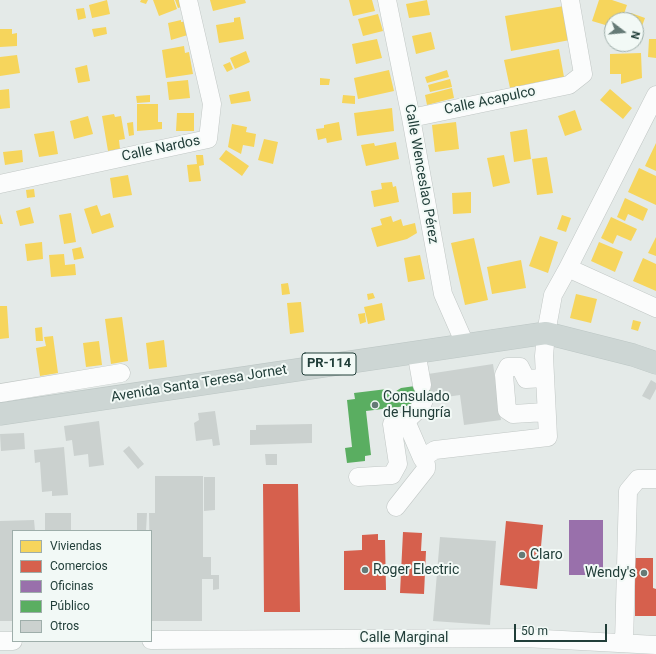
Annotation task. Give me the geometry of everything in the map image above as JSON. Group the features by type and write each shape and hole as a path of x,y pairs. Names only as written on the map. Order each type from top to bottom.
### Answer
{"main road":[{"name":"Avenida Santa Teresa Jornet","path":"0,414 416,351 546,333 633,355 656,363"}],"street":[{"name":"Calle Nardos","path":"0,184 208,139 212,104 188,0"},
{"name":"Calle Wenceslao Pérez","path":"387,0 411,118 443,294 465,344"},
{"name":"Calle Acapulco","path":"411,118 569,85 583,74 570,0"},
{"path":"422,458 435,450 548,437 545,378 546,333 553,295 656,95"},
{"path":"568,268 656,308"},
{"path":"358,477 392,475 398,464 392,424 406,421 421,407 423,392 416,351"},
{"path":"545,378 526,380 520,367 508,367 504,375 507,410 513,414 546,412"},
{"path":"0,393 121,373"},
{"path":"396,507 426,469 426,464 406,421"},
{"path":"624,643 628,491 638,479 656,479"},
{"name":"Calle Marginal","path":"152,640 525,638 656,645"},
{"path":"0,641 12,641"}],"building: Viviendas":[{"path":"107,0 110,14 92,18 89,5"},
{"path":"141,0 148,0 146,4 140,2"},
{"path":"153,0 174,0 177,9 159,16"},
{"path":"175,0 183,0 185,6 178,8"},
{"path":"210,0 245,0 246,3 213,11"},
{"path":"349,0 372,0 375,11 353,16"},
{"path":"427,0 430,15 409,18 406,4"},
{"path":"599,0 612,0 627,5 625,12 604,12 604,25 592,21"},
{"path":"564,6 570,40 511,51 505,16"},
{"path":"84,8 86,18 78,20 76,9"},
{"path":"378,14 383,31 363,36 358,19"},
{"path":"240,17 244,39 219,43 216,25 234,22 234,18"},
{"path":"181,20 181,22 188,21 191,34 171,40 168,23"},
{"path":"106,27 107,34 94,37 92,29"},
{"path":"0,29 12,29 12,34 17,33 17,46 0,47"},
{"path":"431,32 435,49 416,54 412,36"},
{"path":"377,39 382,58 356,64 352,44"},
{"path":"649,39 656,39 656,58 648,57"},
{"path":"184,46 185,53 189,52 193,74 166,78 162,50"},
{"path":"559,49 564,77 510,88 504,60"},
{"path":"246,51 250,62 235,69 230,58"},
{"path":"641,53 642,78 621,84 621,74 610,74 610,54"},
{"path":"17,55 20,73 0,76 0,57"},
{"path":"230,62 233,69 227,72 223,65"},
{"path":"87,65 90,81 78,83 75,68"},
{"path":"389,70 394,91 358,99 354,78"},
{"path":"447,70 449,77 427,83 425,77"},
{"path":"320,78 330,79 329,85 320,85"},
{"path":"450,79 452,87 430,92 428,85"},
{"path":"188,80 190,98 169,100 167,82"},
{"path":"452,88 454,98 427,105 425,95"},
{"path":"9,89 10,108 0,109 0,90"},
{"path":"610,89 632,108 623,119 600,100"},
{"path":"249,91 251,101 231,104 229,95"},
{"path":"150,95 150,102 137,103 136,96"},
{"path":"343,95 355,96 355,104 342,103"},
{"path":"137,104 158,104 158,122 162,122 162,129 137,131"},
{"path":"392,108 394,131 357,136 354,113"},
{"path":"575,110 582,130 565,136 558,116"},
{"path":"177,113 194,113 194,131 176,131"},
{"path":"114,114 115,117 121,116 125,139 119,140 120,149 108,151 102,116"},
{"path":"88,116 93,134 74,139 70,121"},
{"path":"133,122 134,135 129,136 127,123"},
{"path":"339,122 342,140 327,143 326,138 318,140 316,129 324,128 324,125"},
{"path":"456,122 459,149 435,152 432,125"},
{"path":"232,124 247,127 246,132 256,134 254,147 243,145 241,154 228,147"},
{"path":"527,129 531,159 514,162 510,132"},
{"path":"54,131 58,154 39,157 34,134"},
{"path":"264,139 278,142 273,164 258,160"},
{"path":"396,142 399,159 366,166 361,145 374,143 375,146"},
{"path":"656,143 656,171 645,166"},
{"path":"22,150 23,162 5,165 3,152"},
{"path":"226,150 249,166 242,176 219,159"},
{"path":"196,155 203,155 204,165 199,166 201,181 189,182 187,165 197,164"},
{"path":"504,155 510,183 493,187 487,158"},
{"path":"547,157 553,193 537,195 532,159"},
{"path":"639,168 656,176 656,205 628,192"},
{"path":"128,175 132,195 113,198 110,178"},
{"path":"392,182 393,187 396,186 399,202 374,207 371,191 382,189 381,183"},
{"path":"34,189 35,197 27,198 26,190"},
{"path":"471,192 471,213 453,214 452,193"},
{"path":"625,198 648,209 643,221 628,214 625,221 617,217"},
{"path":"97,205 101,216 110,213 114,227 92,234 84,209"},
{"path":"30,207 34,223 20,226 16,211"},
{"path":"71,213 76,242 64,244 59,215"},
{"path":"0,214 3,224 0,224"},
{"path":"562,215 571,218 566,232 557,229"},
{"path":"391,216 393,222 401,219 403,226 415,223 417,233 407,239 377,247 371,228 382,225 380,219"},
{"path":"611,217 637,229 631,241 617,235 613,244 601,238"},
{"path":"540,236 558,242 548,273 529,266"},
{"path":"656,237 656,256 648,253"},
{"path":"474,238 488,300 465,305 451,243"},
{"path":"42,242 43,259 27,261 25,244"},
{"path":"599,242 623,252 615,272 591,261"},
{"path":"81,247 84,258 74,260 72,249"},
{"path":"64,254 65,265 75,264 76,275 51,277 49,255"},
{"path":"420,255 425,279 408,282 404,258"},
{"path":"643,258 656,264 656,291 633,281"},
{"path":"521,260 526,288 492,294 487,267"},
{"path":"288,283 290,294 282,295 281,284"},
{"path":"373,293 375,298 368,300 367,294"},
{"path":"576,294 597,299 591,323 570,318"},
{"path":"301,302 304,332 290,334 287,303"},
{"path":"382,303 385,320 368,324 364,307"},
{"path":"0,306 7,306 9,338 0,339"},
{"path":"365,313 366,322 360,324 358,314"},
{"path":"122,317 128,361 111,364 105,319"},
{"path":"633,320 641,322 638,331 631,329"},
{"path":"42,327 43,341 36,341 35,328"},
{"path":"53,336 58,373 40,376 36,348 46,346 44,337"},
{"path":"164,340 167,367 149,369 146,343"},
{"path":"99,341 102,365 86,367 83,343"}],"building: Comercios":[{"path":"263,484 298,484 300,612 264,612"},
{"name":"Claro","path":"506,521 543,525 537,589 500,585"},
{"path":"403,532 422,533 421,551 426,551 424,594 400,593"},
{"name":"Roger Electric","path":"378,534 378,540 385,540 386,590 344,590 344,551 362,550 362,535"},
{"name":"Wendy's","path":"635,558 653,558 653,588 656,589 656,616 635,616"}],"building: Oficinas":[{"path":"569,520 603,520 603,575 569,575"}],"building: Público":[{"path":"429,384 432,399 415,405 366,411 371,455 365,456 365,461 347,463 345,448 352,447 347,400 355,399 354,393 387,389 388,394 401,388"}],"building: Otros":[{"path":"493,364 501,420 464,425 460,395 432,399 428,374"},
{"path":"651,380 656,383 656,389 650,400 642,396"},
{"path":"215,411 220,445 213,446 212,439 196,441 194,423 199,420 198,413"},
{"path":"99,421 104,465 89,467 88,454 74,456 72,440 66,441 64,426"},
{"path":"312,424 312,443 250,445 250,430 256,430 256,425"},
{"path":"24,433 25,449 1,451 0,434"},
{"path":"129,446 144,464 138,469 123,451"},
{"path":"64,447 68,495 52,496 52,491 42,492 40,462 35,463 34,450"},
{"path":"265,454 277,454 277,465 266,465"},
{"path":"155,476 203,476 203,557 211,557 211,575 219,575 219,589 213,590 213,579 202,579 202,621 152,621 152,530 149,530 149,513 155,513"},
{"path":"204,477 215,477 215,510 204,511"},
{"path":"45,513 71,513 71,530 45,530"},
{"path":"137,513 147,513 146,530 137,530"},
{"path":"34,520 35,530 12,530 12,621 0,621 0,521"},
{"path":"440,537 496,541 490,625 433,621"}],"place":[{"name":"Consulado de Hungría","path":"375,405"},
{"name":"Claro","path":"522,555"},
{"name":"Roger Electric","path":"365,570"},
{"name":"Wendy's","path":"644,573"}]}
